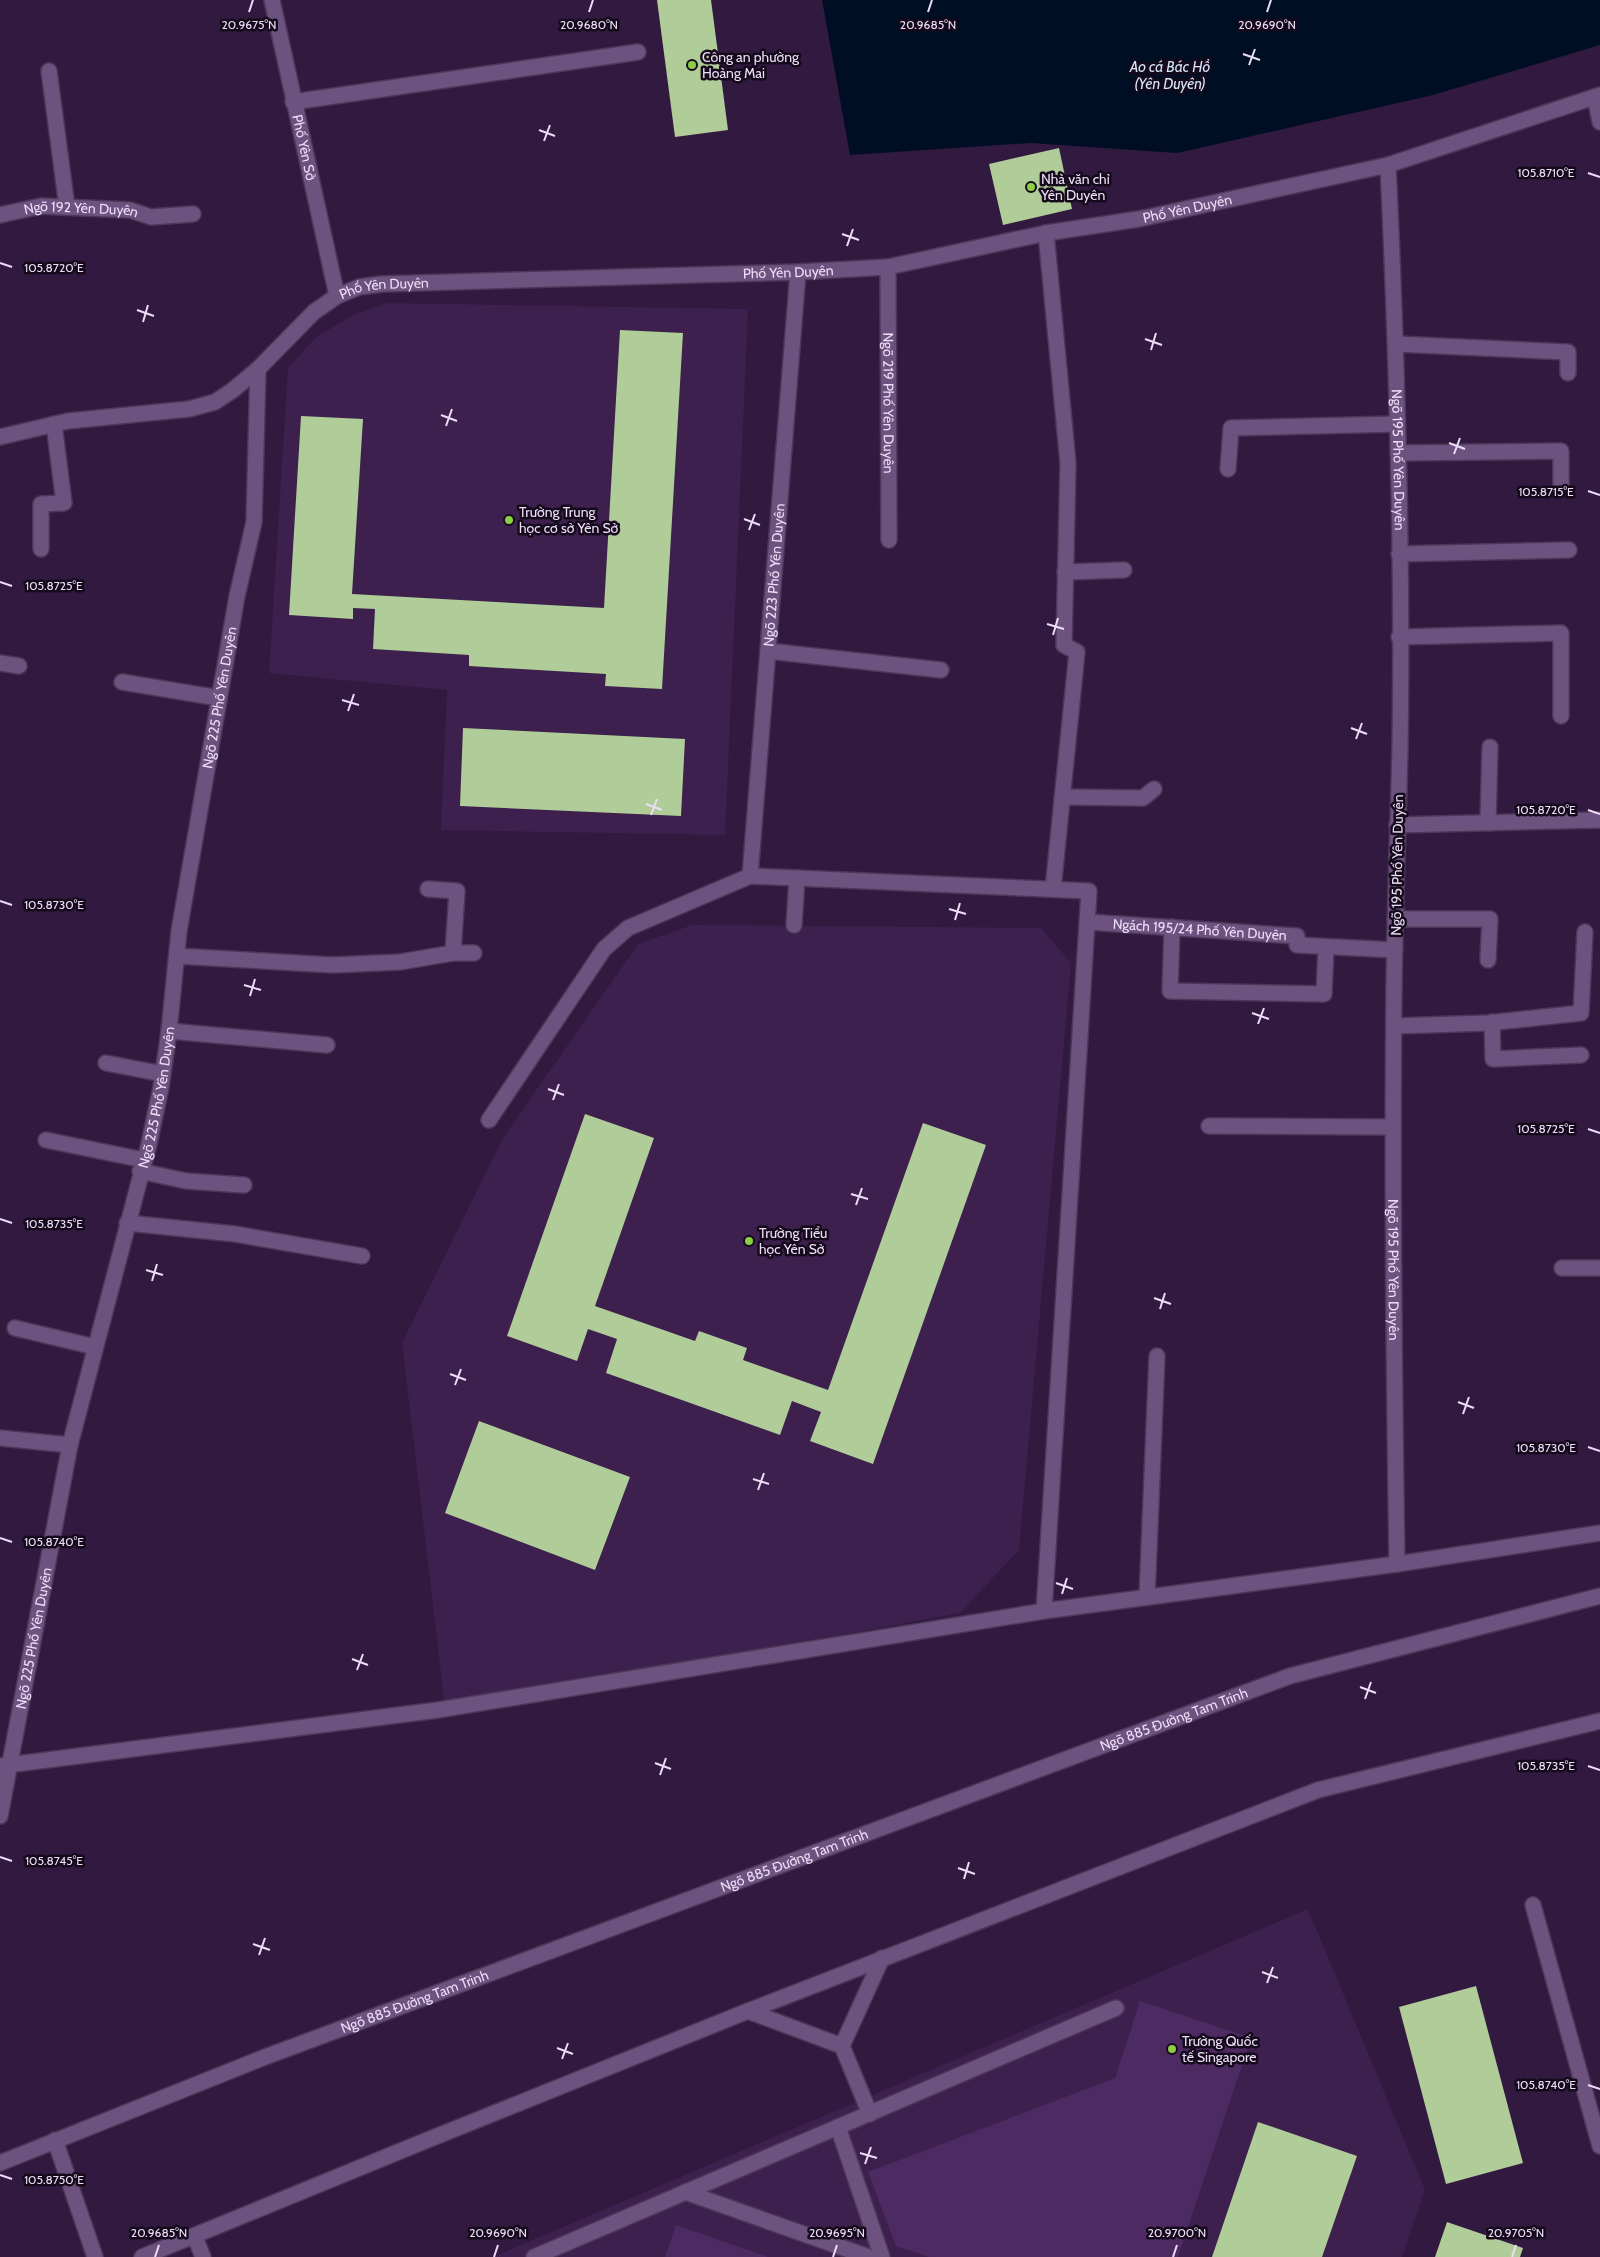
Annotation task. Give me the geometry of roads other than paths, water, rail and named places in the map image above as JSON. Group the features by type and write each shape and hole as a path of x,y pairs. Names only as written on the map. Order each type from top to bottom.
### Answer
{"street":[{"name":"Phố Yên Sở","path":"272,0 293,102 338,296"},
{"path":"293,102 638,52"},
{"path":"48,71 67,207"},
{"path":"1597,96 1600,122"},
{"name":"Phố Yên Duyên","path":"0,437 68,421 189,409 215,402 258,369 314,312 338,296 359,288 382,284 798,272 888,267 1046,233 1139,219 1388,165 1597,96"},
{"name":"Ngõ 195 Phố Yên Duyên","path":"1388,165 1396,344 1399,554 1400,748 1395,919 1392,1245 1397,1564"},
{"name":"Ngõ 192 Yên Duyên","path":"0,215 41,206 130,210 151,217 193,214"},
{"path":"1046,233 1068,463 1064,646 1076,652 1053,889"},
{"name":"Ngõ 219 Phố Yên Duyên","path":"888,267 889,540"},
{"name":"Ngõ 223 Phố Yên Duyên","path":"750,876 798,272"},
{"path":"1396,344 1568,352 1568,373"},
{"name":"Ngõ 225 Phố Yên Duyên","path":"0,1816 5,1766 70,1445 161,1087 169,1031 178,931 237,596 254,522 258,369"},
{"path":"40,549 41,504 64,503 54,424"},
{"path":"1228,470 1231,428 1398,424"},
{"path":"1398,452 1561,451 1561,485"},
{"path":"1399,554 1569,550"},
{"path":"1065,572 1124,570"},
{"path":"1399,637 1561,633 1561,716"},
{"path":"768,651 941,670"},
{"path":"0,663 19,666"},
{"path":"122,682 219,698"},
{"path":"1488,823 1490,747"},
{"path":"1062,796 1143,798 1154,789"},
{"path":"1397,825 1600,820"},
{"path":"489,1120 604,949 628,928 750,876 1090,891 1044,1610"},
{"path":"794,925 797,878"},
{"path":"428,889 457,892 453,953"},
{"path":"1395,919 1490,919 1488,960"},
{"name":"Ngách 195/24 Phố Yên Duyên","path":"1088,922 1297,936 1297,945 1395,950"},
{"path":"1172,927 1170,991 1324,994 1326,947"},
{"path":"1394,1026 1492,1022 1581,1013 1586,932"},
{"path":"177,956 333,965 400,962 453,953 474,953"},
{"path":"1492,1022 1493,1059 1581,1055"},
{"path":"169,1031 327,1045"},
{"path":"106,1063 162,1074"},
{"path":"1208,1126 1393,1126"},
{"path":"46,1140 142,1166 186,1181 244,1185"},
{"path":"127,1223 235,1234 362,1256"},
{"path":"1562,1268 1600,1268"},
{"path":"15,1328 95,1348"},
{"path":"1147,1597 1156,1356"},
{"path":"0,1438 70,1445"},
{"path":"5,1766 438,1710 1044,1610 1397,1564 1600,1533"},
{"name":"Ngõ 885 Đường Tam Trinh","path":"0,2163 265,2057 1290,1676 1600,1596"},
{"path":"142,2257 748,2011 1318,1790 1600,1721"},
{"path":"1533,1905 1600,2146"},
{"path":"870,2114 842,2046 882,1958"},
{"path":"534,2257 1116,2008"},
{"path":"748,2011 842,2046"},
{"path":"838,2127 882,2257"},
{"path":"56,2140 95,2257"},
{"path":"686,2192 869,2257"},
{"path":"195,2237 203,2257"}],"water":[{"name":"Ao cá Bác Hồ (Yên Duyên)","path":"822,0 1600,0 1600,45 1433,95 1177,153 1031,143 850,155"}],"place":[{"name":"Công an phường Hoàng Mai","path":"692,65"},
{"name":"Nhà văn chỉ Yên Duyên","path":"1031,187"},
{"name":"Trường Trung học cơ sở Yên Sở","path":"509,520"},
{"name":"Trường Tiểu học Yên Sở","path":"749,1241"},
{"name":"Trường Quốc tế Singapore","path":"1172,2049"}]}
